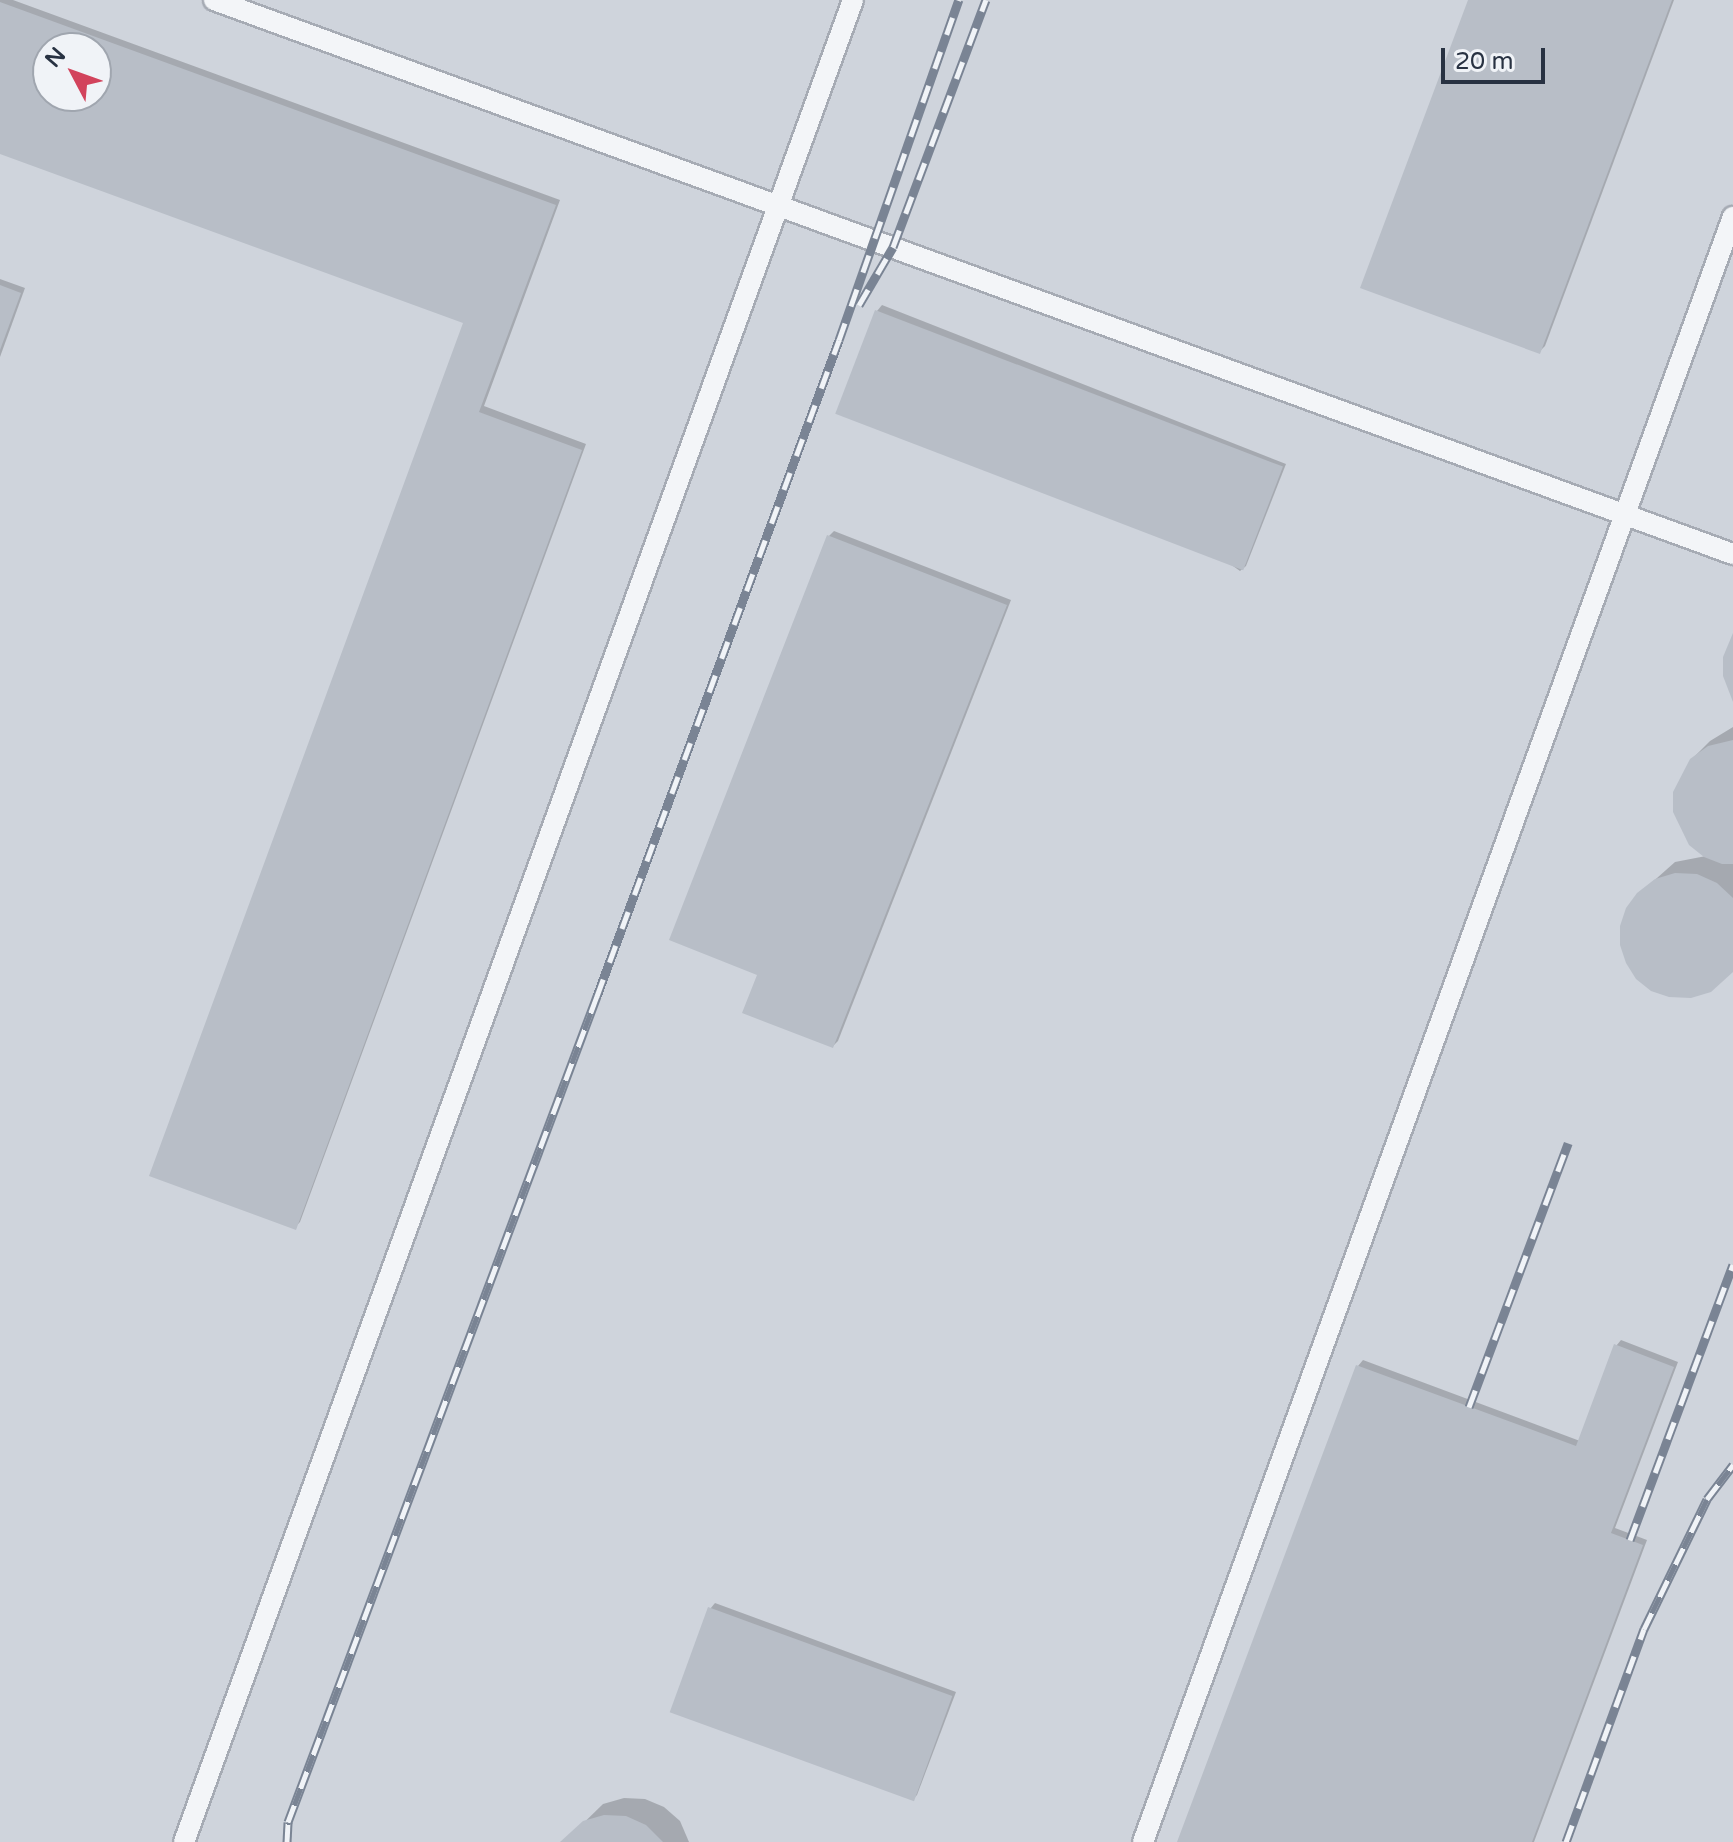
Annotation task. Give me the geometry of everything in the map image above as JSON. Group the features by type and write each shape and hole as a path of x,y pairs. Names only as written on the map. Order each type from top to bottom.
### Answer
{"lane":[{"path":"214,0 1733,554"},
{"path":"184,1842 853,0"},
{"path":"1143,1842 1733,217"}],"shaded area":[{"path":"0,0 1733,0 1733,1842 0,1842"}],"building":[{"path":"1468,0 1672,0 1540,354 1360,288"},
{"path":"0,2 82,32 32,32 32,112 112,112 112,43 556,205 479,412 582,450 296,1230 149,1176 463,323 0,154"},
{"path":"0,285 21,293 0,350"},
{"path":"875,310 1283,467 1243,570 835,414"},
{"path":"827,535 1007,605 833,1048 742,1013 757,975 669,940"},
{"path":"1733,633 1733,702 1723,676 1723,657"},
{"path":"1733,740 1733,864 1722,864 1704,857 1689,845 1673,812 1673,792 1690,759 1708,746"},
{"path":"1675,873 1697,874 1717,883 1733,898 1733,972 1711,992 1691,998 1669,997 1651,991 1636,979 1620,945 1620,926 1626,908 1637,893 1655,879"},
{"path":"1614,1344 1674,1367 1611,1533 1643,1545 1532,1842 1177,1842 1356,1365 1576,1446"},
{"path":"708,1607 952,1696 914,1801 670,1712"},
{"path":"604,1815 626,1816 646,1825 663,1842 560,1842 583,1821"}],"railway":[{"path":"287,1842 288,1822 839,340 959,0"},
{"path":"859,305 893,247 986,0"},
{"path":"1469,1407 1568,1143"},
{"path":"1630,1540 1733,1265"},
{"path":"1566,1842 1644,1629 1707,1499 1733,1465"}]}
